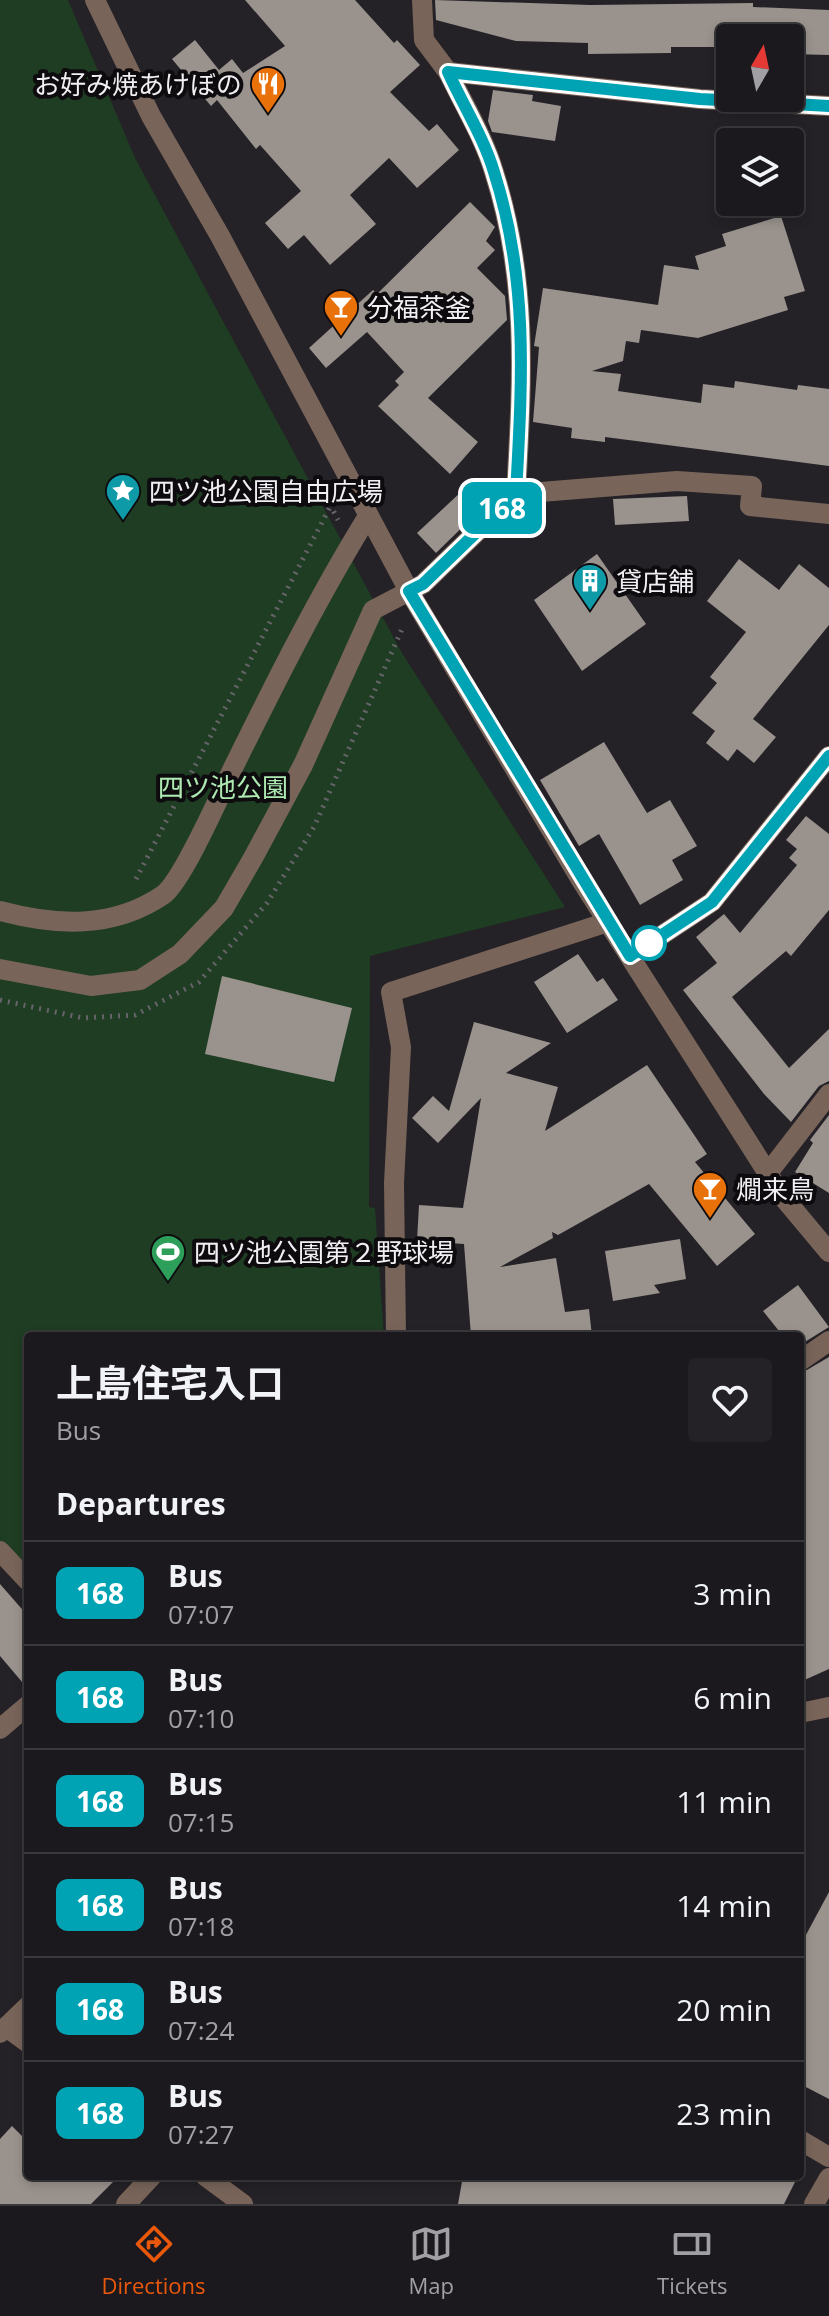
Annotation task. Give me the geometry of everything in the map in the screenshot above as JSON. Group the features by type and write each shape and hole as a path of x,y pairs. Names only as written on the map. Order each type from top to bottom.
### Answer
{"street":[{"path":"95,0 151,116 220,236 409,591 608,922 768,1173 829,1252"},
{"path":"422,0 424,40 448,72 494,170 516,264 523,345 516,494"},
{"path":"448,72 700,99 829,106"},
{"path":"0,969 91,986 140,980 180,954 224,908 253,858 303,765 373,610 423,584 516,494 677,481 752,486 750,506 829,514"},
{"path":"0,911 38,921 104,922 165,894 197,843 330,580 368,516"},
{"path":"630,956 712,902 829,756"},
{"path":"396,1332 394,1183 401,1047 391,992 608,922"},
{"path":"768,1173 829,1094"},
{"path":"804,1358 829,1341"},
{"path":"0,1551 24,1577"},
{"path":"804,1712 829,1707"},
{"path":"0,1729 24,1708"},
{"path":"24,2010 3,2030 24,2041"},
{"path":"804,2142 829,2157"},
{"path":"814,2204 829,2178"},
{"path":"126,2204 148,2180"},
{"path":"210,2180 243,2204"}],"path":[{"path":"132,886 330,507"}],"green space":[{"name":"四ツ池公園","path":"0,0 68,0 135,158 402,653 565,907 370,956 369,1207 375,1208 384,1332 24,1332 24,1588 0,1562"}],"building":[{"path":"245,0 355,0 394,43 397,40 420,65 390,92 429,131 437,124 459,150 417,188 389,158 350,195 376,224 330,265 304,235 288,249 265,223 301,191 260,145 256,149 217,100 211,106 172,59 195,40 219,70 232,59 243,73 285,46"},
{"path":"435,0 590,5 753,3 753,7 829,10 829,55 804,54 804,24 716,24 716,47 671,47 671,53 588,54 588,43 516,41 436,20"},
{"path":"493,90 533,95 532,101 561,106 555,141 492,132 488,121"},
{"path":"470,202 495,227 486,241 495,250 477,268 505,296 507,320 428,398 478,442 450,474 378,406 399,385 395,381 404,372 367,332 326,368 309,348 373,290 377,294"},
{"path":"781,216 805,291 784,297 788,310 698,338 641,330 639,343 626,341 623,361 592,371 621,374 618,391 701,403 703,384 734,388 735,381 797,390 798,385 829,389 829,466 605,437 605,442 571,438 572,428 533,422 539,347 534,346 543,288 658,305 664,265 699,270 695,256 726,246 722,234"},
{"path":"462,491 480,510 436,553 417,533"},
{"path":"687,496 689,521 615,525 613,499"},
{"name":"貸店舗","path":"597,554 646,624 582,671 534,600"},
{"path":"739,559 779,590 799,564 829,588 829,625 753,719 776,737 754,763 737,749 728,761 706,743 715,731 692,713 717,683 710,677 746,632 707,601"},
{"path":"604,742 647,813 670,800 697,846 672,860 683,880 640,905 599,834 579,846 540,780"},
{"path":"806,816 829,834 829,910 791,956 786,951 732,997 789,1068 829,1029 829,1081 819,1086 791,1122 764,1094 683,990 717,963 696,937 724,914 740,933 797,865 789,858 797,849 786,840"},
{"path":"578,954 597,982 603,978 618,1000 567,1033 534,982"},
{"path":"222,976 352,1008 334,1082 205,1054"},
{"path":"474,1022 551,1043 506,1073 558,1087 545,1131 647,1065 707,1154 695,1162 755,1234 717,1266 649,1184 558,1235 552,1232 553,1238 500,1267 556,1258 565,1312 589,1309 592,1332 471,1332 464,1244 417,1241 419,1205 463,1208 481,1098 438,1143 412,1118 433,1096 449,1111"},
{"path":"829,1115 829,1193 795,1172 813,1143 810,1140"},
{"path":"680,1239 686,1279 654,1285 660,1293 613,1301 605,1251"},
{"path":"798,1285 829,1327 804,1343 804,1332 780,1332 763,1311"},
{"path":"829,1357 829,1669 804,1680 804,1372"},
{"path":"0,1584 24,1611 24,1684 0,1656"},
{"path":"829,1892 829,2099 804,2086 804,1939"},
{"path":"12,2126 24,2138 24,2180 115,2180 91,2204 0,2204 0,2139"},
{"path":"462,2180 796,2180 784,2204 458,2204"}],"bus line":[{"name":"168","path":"829,106 700,99 448,72 494,170 516,264 523,345 516,494 423,584 409,591 581,880 630,956 712,902 829,756"}],"place":[{"name":"お好み焼あけぼの","path":"268,115"},
{"name":"分福茶釜","path":"341,338"},
{"name":"四ツ池公園自由広場","path":"123,522"},
{"name":"貸店舗","path":"590,612"},
{"name":"燗来鳥","path":"710,1220"},
{"name":"四ツ池公園第２野球場","path":"168,1283"}]}
